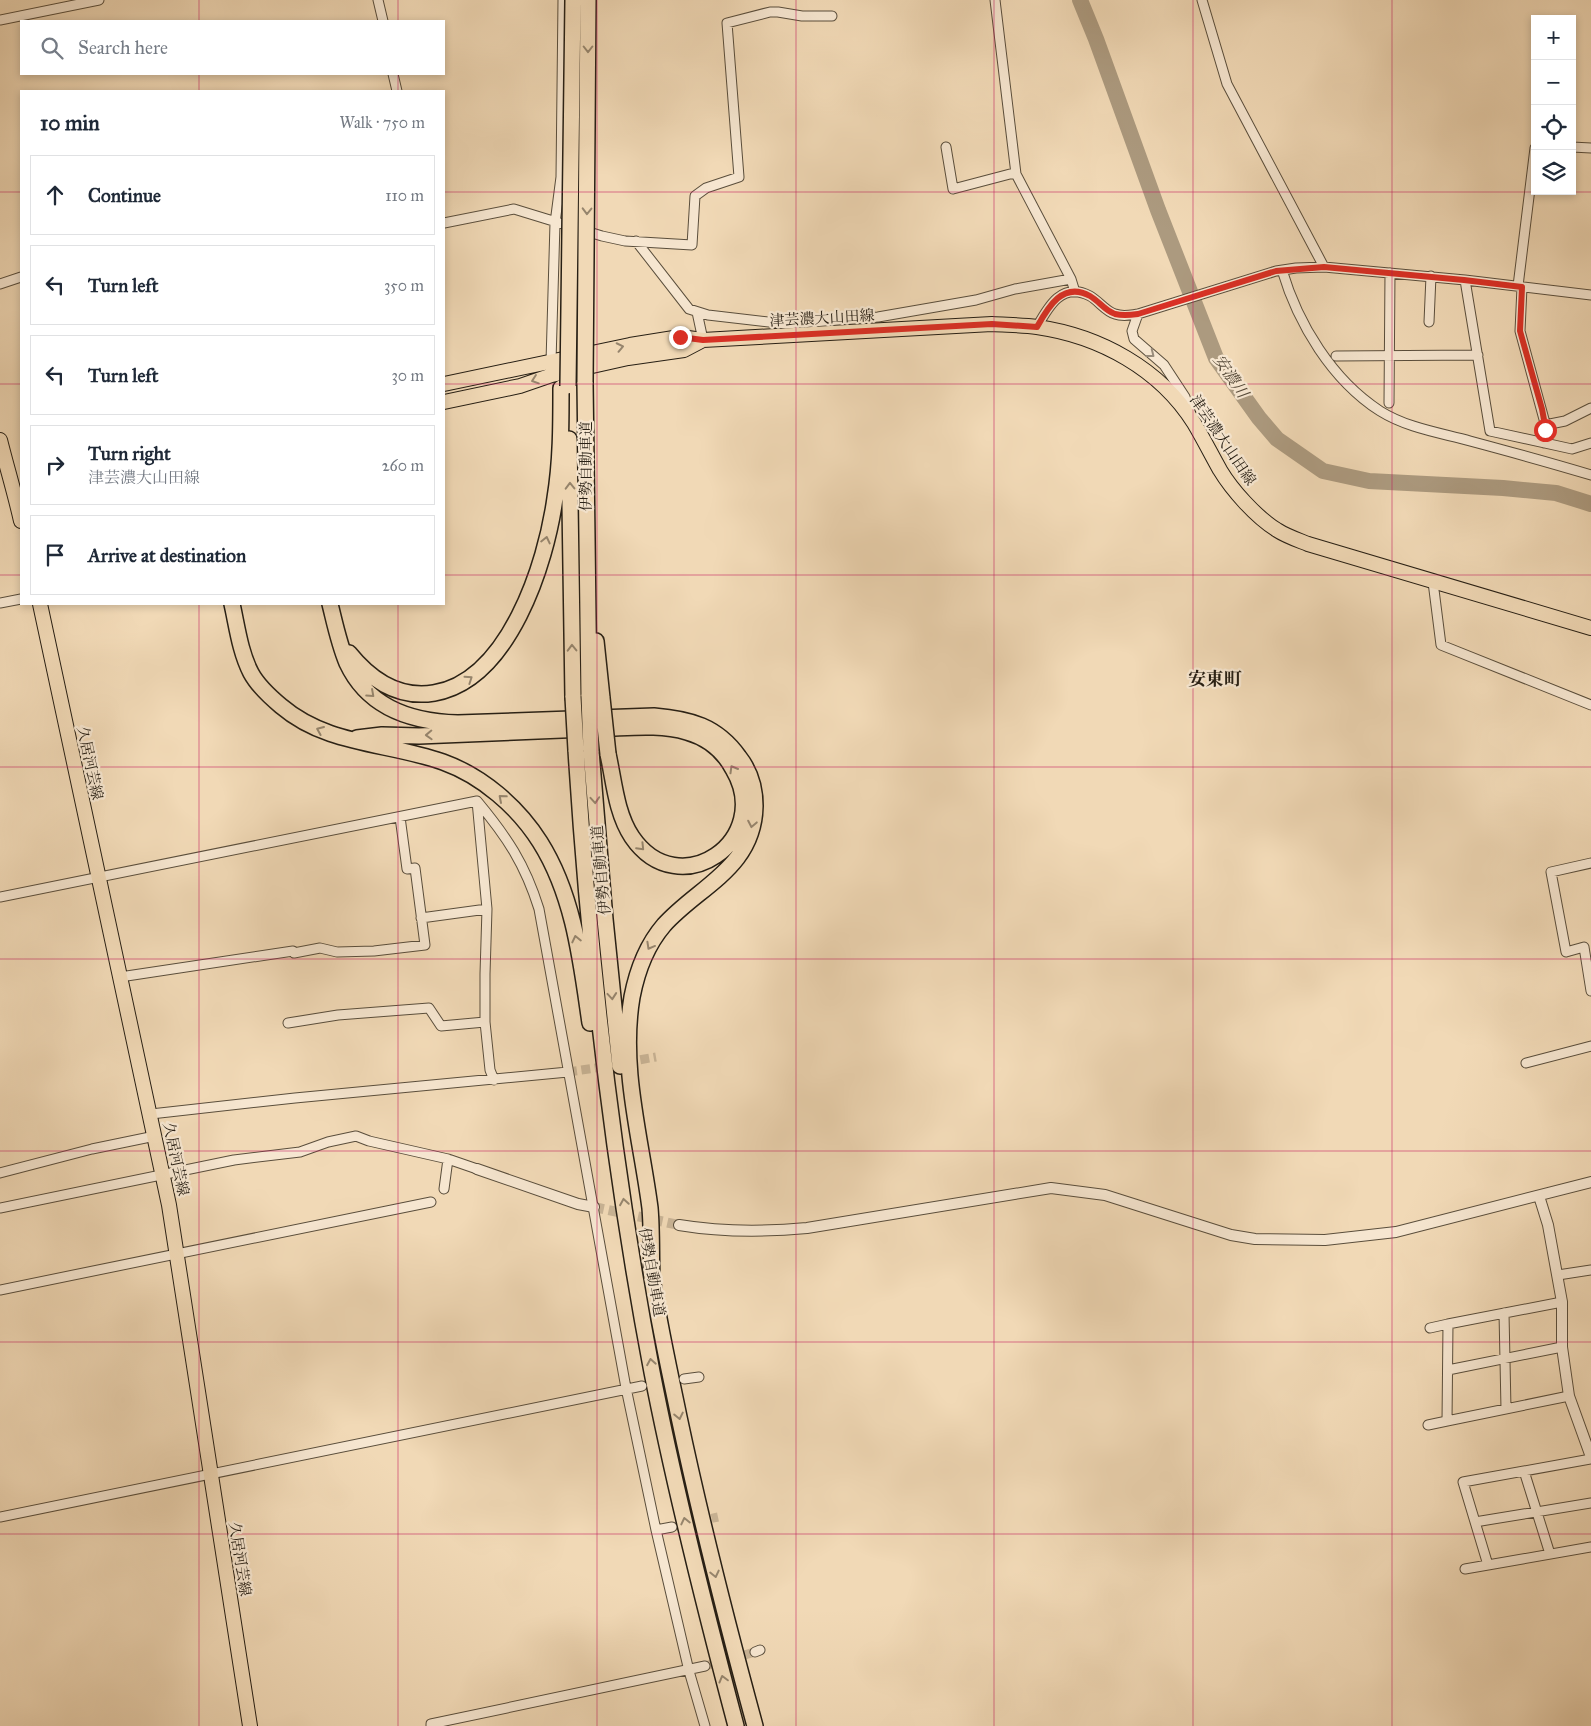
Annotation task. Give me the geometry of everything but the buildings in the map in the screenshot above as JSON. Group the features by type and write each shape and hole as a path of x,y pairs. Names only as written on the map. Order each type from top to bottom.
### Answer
{"highway":[{"name":"伊勢自動車道","path":"573,0 572,194 565,387 591,751 605,919 619,1054 652,1280 689,1463 723,1607 755,1726"},
{"name":"伊勢自動車道","path":"588,0 585,382 588,697 576,750 580,817 600,1021 617,1159 652,1372 672,1468 704,1603 736,1726"},
{"path":"339,640 358,664 378,681 391,688 412,693 429,694 454,687 474,676 488,664 517,620 536,575 544,550 555,499 565,387"},
{"path":"232,605 246,662 259,685 292,716 321,731 346,739 419,754 445,762 469,774 509,804 540,841 556,872 575,934 582,966 605,1114 617,1159"},
{"path":"330,605 347,662 364,688 380,702 407,716 429,722 458,723 645,716 672,717 701,725 714,731 731,746 749,774 753,789 754,808 752,826 746,845 725,872 663,926 654,938 642,962 634,987 629,1024 630,1078 650,1209 652,1280"},
{"path":"346,739 382,735 419,736 614,727 661,727 678,730 706,740 715,746 726,758 737,775 743,795 740,825 733,840 719,854 709,860 692,865 682,866 666,863 656,860 647,854 631,836 622,818 608,754 588,697"}],"main road":[{"name":"津芸濃大山田線","path":"445,384 680,337 703,340 992,324 1037,327 1065,333 1104,346 1132,362 1167,389 1194,423 1231,485 1250,506 1277,530 1308,544 1591,628"},
{"name":"津芸濃大山田線","path":"445,402 520,386 552,375 628,358 684,350 703,340"},
{"path":"0,440 20,517"},
{"name":"久居河芸線","path":"40,605 98,878 164,1174 250,1726"}],"street":[{"path":"0,20 99,0"},
{"path":"378,0 383,20"},
{"path":"551,362 554,223 561,177 563,0"},
{"path":"995,0 1016,174 1078,292"},
{"path":"1202,0 1227,84 1324,267"},
{"path":"445,224 514,209 554,223 602,236 636,241 692,245 693,204 695,196 706,188 739,176 726,23 770,12 802,16 832,16"},
{"path":"393,75 397,90"},
{"path":"1576,147 1591,148"},
{"path":"946,148 953,189 1016,174"},
{"path":"1535,150 1520,286 1520,331 1545,425 1544,443"},
{"path":"636,241 689,309 708,315 786,324 878,317 976,300 1015,289 1071,279"},
{"path":"1037,327 1051,303 1058,297 1078,292 1090,296 1108,311 1124,316 1138,314 1279,271 1324,267 1431,276 1591,295"},
{"path":"1279,271 1313,341 1322,354 1345,381 1381,411 1406,423 1533,457 1591,475"},
{"path":"1389,403 1390,273"},
{"path":"1429,322 1431,276"},
{"path":"0,284 20,278"},
{"path":"1464,280 1490,431 1572,449 1591,442"},
{"path":"697,312 703,340"},
{"path":"1138,314 1132,330 1134,339 1170,372 1189,406 1194,423"},
{"path":"878,317 878,331"},
{"path":"1336,356 1478,355"},
{"path":"1545,425 1565,421 1591,408"},
{"path":"1433,582 1441,645 1591,705"},
{"path":"0,603 20,599"},
{"path":"0,897 477,801"},
{"path":"477,801 487,909 485,1022 490,1070 494,1080"},
{"path":"477,801 509,842 524,866 539,909 626,1388 656,1530 689,1671 705,1726"},
{"path":"120,977 320,948 337,952 374,951 425,945 416,868 407,868 400,817"},
{"path":"1591,863 1551,872 1566,952 1584,947 1591,991"},
{"path":"421,918 487,909"},
{"path":"288,1023 338,1015 428,1008 441,1026 485,1022"},
{"path":"1526,1063 1591,1046"},
{"path":"150,1114 568,1072"},
{"path":"0,1173 92,1149 155,1136"},
{"path":"0,1208 234,1160 300,1152 328,1142 356,1136 369,1141 448,1159 578,1204 594,1207"},
{"path":"444,1189 448,1159"},
{"path":"679,1225 699,1228 780,1231 1051,1188 1105,1195 1231,1235 1255,1239 1325,1240 1396,1232 1591,1182"},
{"path":"1488,1565 1463,1482 1591,1458 1569,1396 1562,1347 1562,1302 1558,1275 1548,1225 1539,1196"},
{"path":"0,1290 431,1202"},
{"path":"1558,1275 1591,1270"},
{"path":"1430,1328 1562,1302"},
{"path":"1504,1313 1506,1409"},
{"path":"1446,1421 1448,1324"},
{"path":"1448,1370 1562,1347"},
{"path":"684,1379 699,1377"},
{"path":"0,1517 642,1386"},
{"path":"1428,1425 1569,1396"},
{"path":"1524,1471 1550,1554"},
{"path":"1475,1522 1591,1504"},
{"path":"656,1530 672,1527"},
{"path":"1465,1568 1591,1547"},
{"path":"431,1726 430,1724 671,1673 689,1671 705,1666"}],"waterway":[{"name":"安濃川","path":"1080,0 1158,210 1216,358 1259,418 1277,439 1323,471 1369,481 1503,488 1556,493 1591,504"}],"tunnel":[{"path":"627,1062 656,1057"},
{"path":"568,1072 609,1066"},
{"path":"594,1207 679,1225"},
{"path":"672,1527 718,1517"},
{"path":"705,1666 755,1652"}],"district":[{"name":"安東町","path":"1215,679"}],"route":[{"path":"680,337 703,340 992,324 1037,327 1051,303 1058,297 1066,294 1075,292 1090,296 1108,311 1124,316 1138,314 1276,271 1296,268 1324,267 1464,280 1522,287 1520,331 1542,409 1545,430"}]}
